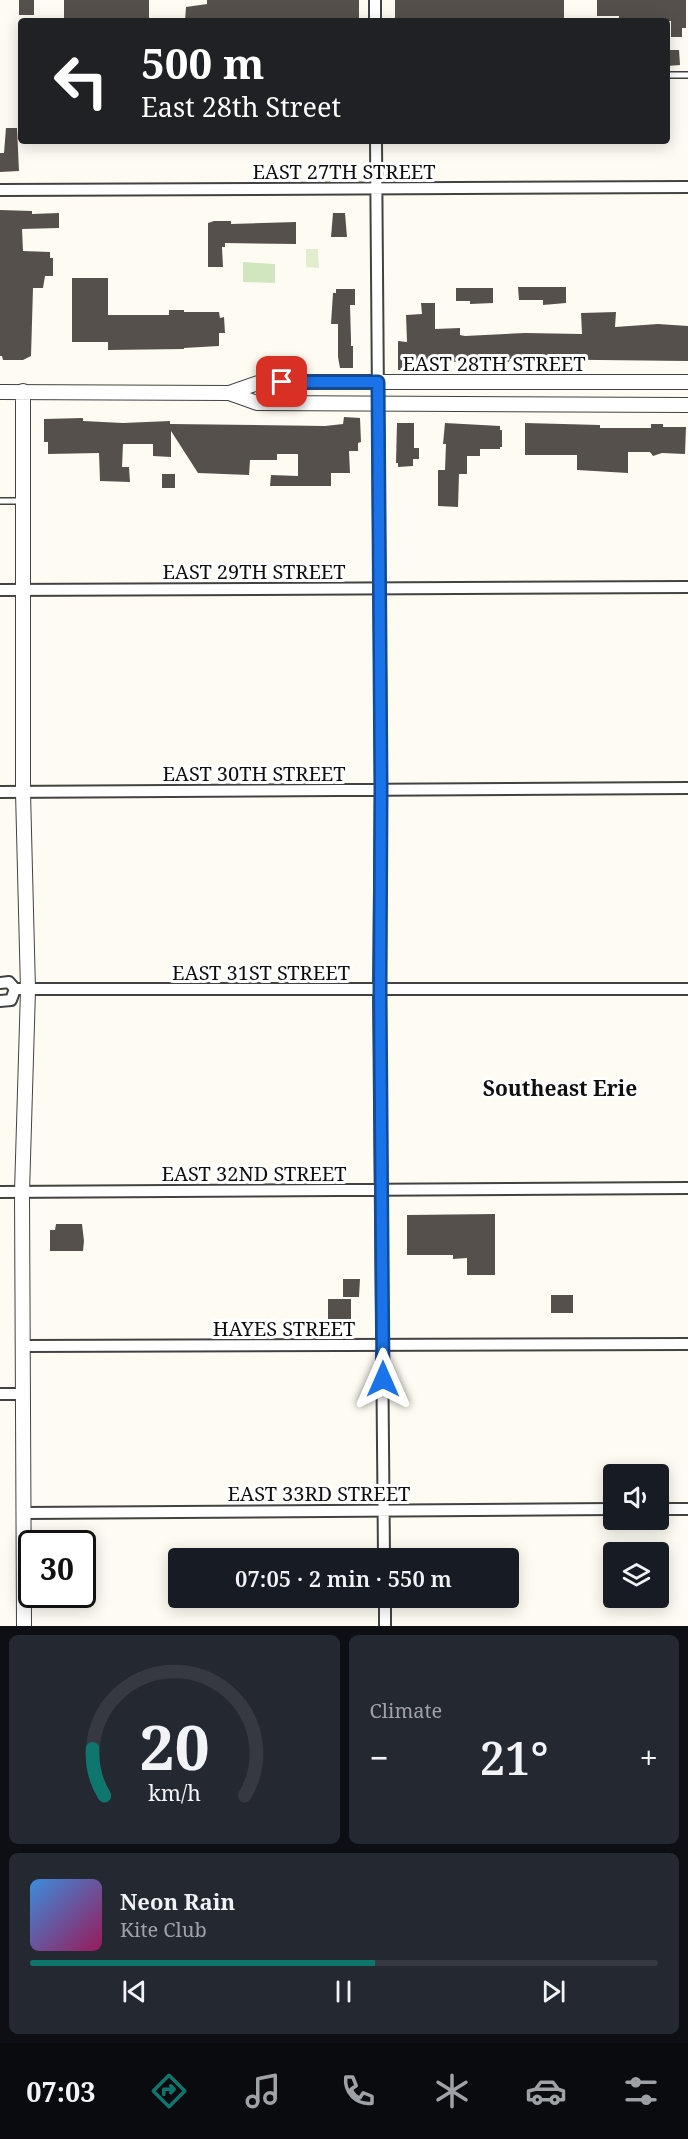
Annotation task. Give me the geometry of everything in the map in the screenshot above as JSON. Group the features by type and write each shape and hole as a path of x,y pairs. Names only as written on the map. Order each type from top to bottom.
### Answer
{"street":[{"path":"375,0 375,18"},
{"path":"376,144 384,1548"},
{"name":"EAST 27TH STREET","path":"0,190 688,187"},
{"name":"EAST 28TH STREET","path":"0,392 230,393 261,382 688,382"},
{"path":"22,391 24,1626"},
{"name":"EAST 28TH STREET","path":"230,393 256,403 688,405"},
{"name":"EAST 29TH STREET","path":"0,591 688,587"},
{"name":"EAST 30TH STREET","path":"0,792 688,788"},
{"name":"EAST 31ST STREET","path":"0,982 9,982 22,990 688,989"},
{"path":"0,1001 11,1000 22,990"},
{"name":"EAST 32ND STREET","path":"0,1192 688,1188"},
{"name":"HAYES STREET","path":"24,1346 688,1344"},
{"path":"0,1394 23,1394"},
{"name":"EAST 33RD STREET","path":"24,1513 603,1509"},
{"path":"669,1509 688,1509"},
{"path":"385,1608 385,1626"}],"lane":[{"path":"670,75 688,75"},
{"path":"0,501 23,501"}],"green space":[{"path":"306,249 318,249 319,268 306,267"},
{"path":"243,262 275,264 275,283 243,282"}],"building":[{"path":"19,0 34,0 34,15 19,15"},
{"path":"64,0 149,0 149,18 64,18"},
{"path":"207,0 359,0 359,18 185,18 186,7 207,4"},
{"path":"395,0 564,0 564,18 395,18"},
{"path":"597,0 686,0 686,28 682,28 682,37 671,37 670,18 597,16"},
{"path":"670,50 679,50 680,65 670,66"},
{"path":"6,128 17,128 19,171 0,172 0,153 4,153"},
{"path":"0,210 32,211 32,214 59,213 59,228 22,229 23,251 50,252 50,258 53,258 53,276 45,276 43,288 33,288 31,356 23,360 3,360 0,356"},
{"path":"333,213 345,213 347,237 331,237"},
{"path":"231,221 231,224 296,222 296,244 225,243 225,247 222,247 223,267 208,267 208,223"},
{"path":"72,278 108,278 108,315 169,315 169,310 219,312 220,318 224,317 225,333 219,333 219,346 184,349 108,350 108,342 72,342"},
{"path":"518,287 566,287 566,303 543,305 543,300 519,300"},
{"path":"456,288 493,288 493,303 470,304 470,301 456,301"},
{"path":"336,289 355,289 355,305 350,305 353,368 340,368 338,324 331,324 333,293 336,293"},
{"path":"421,303 435,303 435,329 460,328 460,335 465,336 525,333 582,334 581,313 616,312 615,327 658,324 688,326 688,361 510,359 509,362 414,362 414,370 398,370 398,341 407,342 406,315 422,314"},
{"path":"344,417 360,418 361,442 358,443 358,451 349,451 350,473 331,473 331,486 270,486 271,475 298,476 298,454 277,454 277,460 250,460 249,475 198,473 171,431 171,457 153,456 153,444 123,444 122,467 129,467 130,482 100,481 99,453 48,454 48,442 44,442 44,419 83,418 83,421 123,423 170,421 170,424 325,426 343,424"},
{"path":"397,423 414,423 414,448 419,448 419,459 413,459 413,466 398,467 396,463"},
{"path":"445,423 500,426 502,430 500,449 480,449 480,456 467,456 467,474 459,474 458,507 438,506 438,470 445,470 446,444 443,444"},
{"path":"525,423 600,425 600,428 651,428 651,424 663,424 663,427 686,427 685,454 662,453 653,456 650,452 628,452 628,473 577,470 577,455 525,455"},
{"path":"162,474 175,474 175,488 162,488"},
{"path":"495,1214 495,1275 467,1275 467,1258 453,1259 453,1255 407,1255 407,1215"},
{"path":"56,1224 82,1224 83,1251 50,1251 50,1230 55,1230"},
{"path":"343,1279 360,1279 359,1297 343,1297"},
{"path":"551,1295 573,1295 573,1313 551,1313"},
{"path":"328,1299 351,1299 351,1323 328,1323"}],"district":[{"name":"Southeast Erie","path":"560,1088"}],"route":[{"path":"282,382 378,382 383,1379"}]}
